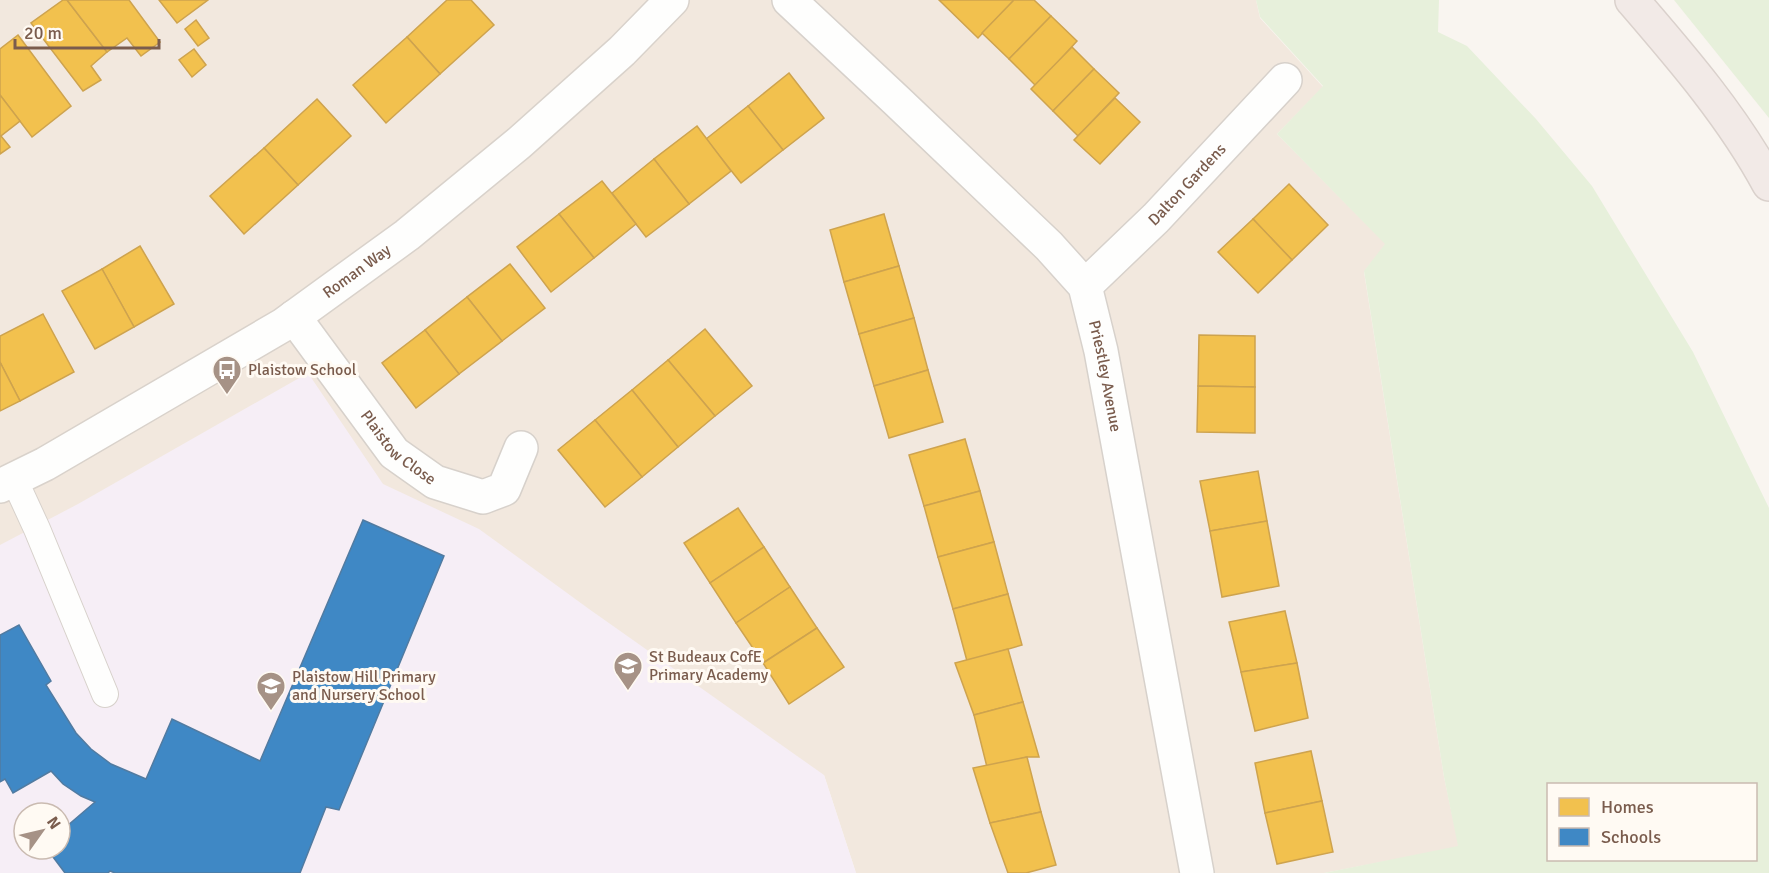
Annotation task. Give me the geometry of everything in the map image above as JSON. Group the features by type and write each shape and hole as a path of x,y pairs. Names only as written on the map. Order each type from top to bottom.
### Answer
{"highway":[{"path":"1632,0 1680,56 1738,133 1769,184"}],"street":[{"name":"Roman Way","path":"7,483 45,464 283,325 407,234 519,143 622,51 672,0"},
{"name":"Priestley Avenue","path":"789,0 1049,246 1085,286 1101,351 1197,873"},
{"name":"Dalton Gardens","path":"1085,286 1156,218 1285,80"},
{"name":"Plaistow Close","path":"294,317 394,453 435,482 483,497 504,489 521,448"}],"lane":[{"path":"7,483 37,529 105,694"}],"shaded area":[{"path":"0,0 1256,0 1260,18 1323,87 1277,134 1386,244 1364,272 1444,777 1459,847 1324,873 856,873 824,775 466,873 0,873"},
{"name":"Plaistow Hill Primary and Nursery School","path":"308,373 383,484 479,529 824,775 856,873 0,873 0,545 78,504"}],"green space":[{"path":"1256,0 1439,0 1438,32 1467,46 1536,119 1592,186 1693,352 1769,508 1769,873 1324,873 1458,846 1444,777 1364,271 1385,244 1277,134 1323,86 1260,17"},
{"path":"1674,0 1769,0 1769,118"}],"building: Homes":[{"path":"63,0 67,0 107,52 91,66 101,80 83,91 31,23"},
{"path":"67,0 129,0 160,42 141,56 127,38 107,52"},
{"path":"159,0 208,0 177,23"},
{"path":"447,0 471,0 494,25 440,74 407,37"},
{"path":"939,0 1014,0 978,38"},
{"path":"1014,0 1034,0 1051,16 1009,59 982,33"},
{"path":"1051,16 1077,41 1036,86 1009,59"},
{"path":"196,20 209,38 198,46 185,29"},
{"path":"18,35 71,106 32,137 0,95 0,49"},
{"path":"407,37 440,74 386,123 353,85"},
{"path":"1072,47 1094,69 1053,111 1031,89"},
{"path":"194,49 206,65 192,77 179,60"},
{"path":"1094,69 1119,93 1078,136 1053,111"},
{"path":"789,73 824,118 783,150 748,106"},
{"path":"0,95 20,121 1,136 10,147 0,154"},
{"path":"1115,98 1140,122 1100,164 1074,140"},
{"path":"317,99 351,136 298,185 264,148"},
{"path":"748,106 783,150 741,183 706,139"},
{"path":"697,126 731,171 689,204 654,159"},
{"path":"264,148 298,185 244,234 210,196"},
{"path":"654,159 689,204 646,237 612,193"},
{"path":"602,181 636,224 594,258 559,214"},
{"path":"1289,184 1328,225 1292,260 1253,219"},
{"path":"559,214 594,258 551,292 517,247"},
{"path":"884,214 899,266 844,282 830,230"},
{"path":"1253,219 1292,260 1258,293 1218,252"},
{"path":"140,246 174,304 134,327 102,269"},
{"path":"510,264 545,308 502,341 467,297"},
{"path":"899,266 914,318 859,334 844,282"},
{"path":"102,269 134,327 95,349 62,291"},
{"path":"467,297 502,341 459,374 425,330"},
{"path":"43,314 74,372 20,401 0,362 0,336"},
{"path":"914,318 928,370 874,386 859,334"},
{"path":"705,329 752,386 715,416 668,360"},
{"path":"425,330 459,374 416,408 382,363"},
{"path":"1199,335 1255,336 1255,387 1198,386"},
{"path":"668,360 715,416 678,447 632,390"},
{"path":"0,362 20,401 0,411"},
{"path":"928,370 943,422 889,438 874,386"},
{"path":"1198,386 1255,387 1255,433 1197,432"},
{"path":"632,390 678,447 642,477 595,420"},
{"path":"595,420 642,477 605,507 558,450"},
{"path":"965,439 980,491 924,506 909,455"},
{"path":"1258,471 1267,521 1210,531 1200,481"},
{"path":"980,491 994,542 938,557 924,506"},
{"path":"738,508 764,547 710,583 684,543"},
{"path":"1267,521 1279,586 1222,597 1210,531"},
{"path":"994,542 1008,594 953,609 938,557"},
{"path":"764,547 790,587 736,623 710,583"},
{"path":"790,587 817,628 763,663 736,623"},
{"path":"1008,594 1022,645 967,661 953,609"},
{"path":"1285,611 1297,663 1241,672 1229,622"},
{"path":"817,628 844,667 789,704 763,663"},
{"path":"1008,649 1023,702 974,715 955,663"},
{"path":"1297,663 1308,718 1255,731 1241,672"},
{"path":"1023,702 1039,757 1027,757 987,767 974,715"},
{"path":"1311,751 1322,801 1265,813 1255,763"},
{"path":"1027,757 1041,812 990,823 973,768"},
{"path":"1322,801 1333,852 1277,864 1265,813"},
{"path":"1041,812 1056,865 1026,873 1008,873 990,823"}],"building: Schools":[{"path":"363,520 444,556 339,810 326,807 300,873 115,873 110,871 108,873 65,873 56,861 72,861 72,822 95,802 63,784 51,771 13,793 5,779 0,782 0,635 19,625 51,681 46,685 76,733 91,749 111,764 146,779 172,719 260,761"}],"place":[{"name":"Plaistow School","path":"227,396"},
{"name":"St Budeaux CofE Primary Academy","path":"628,692"},
{"name":"Plaistow Hill Primary and Nursery School","path":"271,712"}]}
